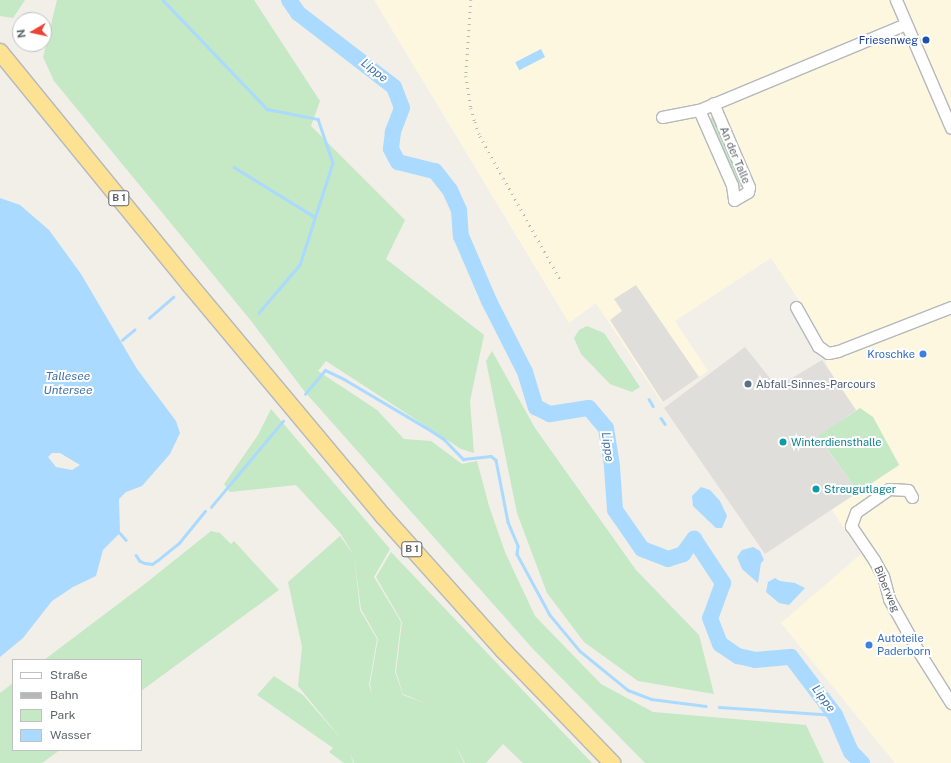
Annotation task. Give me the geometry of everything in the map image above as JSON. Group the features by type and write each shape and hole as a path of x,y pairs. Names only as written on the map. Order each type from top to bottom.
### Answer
{"highway":[{"name":"B 1","path":"0,52 190,285 384,517 504,651 612,763"}],"street":[{"path":"896,0 951,128"},
{"path":"662,117 699,110 906,24"},
{"name":"An der Talle","path":"699,110 738,198 748,192 750,187 713,103"},
{"path":"796,307 818,346 828,353 838,351 951,307"},
{"name":"Biberweg","path":"912,497 908,490 889,488 856,512 851,526 883,576 889,599 917,649 949,697"}],"shaded area":[{"path":"374,0 951,0 951,763 895,763 781,623 861,554 832,510 900,465 873,417 860,408 856,410 829,369 800,302 771,258 675,321 708,371 662,403 596,303 569,323","holes":["710,122 743,187 739,187","622,311 663,402 610,320"]},
{"path":"636,285 699,377 663,402 610,320 622,311 614,299"},
{"path":"745,347 777,387 822,360 856,410 818,437 858,492 765,554 664,408"}],"green space":[{"path":"0,0 25,0 17,12 12,12 12,18 0,16"},
{"path":"57,0 254,0 320,101 311,126 405,220 386,259 484,335 470,401 474,453 461,449 326,361 318,371 377,410 404,439 431,441 462,464 477,461 489,506 505,552 535,616 601,684 653,712 806,725 824,763 645,763 533,649 305,392 252,322 54,81 43,57 44,52 52,52 52,20"},
{"path":"712,116 716,119 745,184 743,187 739,187 710,122"},
{"path":"587,326 604,333 640,387 632,392 610,384 581,354 574,338 579,330"},
{"path":"492,351 535,428 636,570 699,635 714,694 638,681 584,642 547,593 517,513 486,361"},
{"path":"860,408 873,417 899,465 858,492 818,436"},
{"path":"271,409 390,549 374,577 401,622 395,672 403,695 428,704 403,694 396,672 402,622 376,577 391,552 592,763 523,763 503,744 486,763 465,763 454,742 464,763 354,763 350,753 353,763 344,763 329,752 333,748 257,695 274,676 303,695 343,741 298,686 302,647 288,582 340,536 354,555 340,533 296,485 230,492 224,484 258,435","holes":["354,555 361,609 378,639 370,684 372,695 369,685 377,639 360,610"]},
{"path":"211,531 220,533 231,544 234,541 279,590 142,690 142,659 45,659 146,583"},
{"path":"12,684 12,751 59,751 42,763 0,763 0,693"}],"water":[{"path":"541,49 545,57 519,70 515,62"},
{"name":"Tallesee Untersee","path":"0,198 20,205 49,230 81,274 137,369 176,421 180,433 170,454 142,486 126,492 119,499 120,533 103,550 96,576 73,587 52,601 23,638 0,657","holes":["52,453 60,453 80,465 72,470 56,467 48,457"]},
{"path":"701,487 710,490 720,501 727,516 722,528 716,528 693,506 692,496"},
{"path":"753,547 760,551 764,560 761,563 758,583 742,569 737,557 742,550"},
{"path":"775,578 780,581 795,583 805,588 789,605 779,603 766,592 768,582"}],"waterway":[{"path":"163,0 267,109 318,119 333,163 300,265 259,313"},
{"name":"Lippe","path":"289,0 298,13 394,87 402,108 393,132 391,149 398,162 435,171 450,190 459,210 461,236 489,301 525,372 536,407 550,414 589,408 606,428 612,467 615,510 642,549 668,559 683,554 694,539 723,583 710,618 720,644 738,656 755,660 791,657 835,715 851,752 862,763"},
{"path":"234,167 315,217"},
{"path":"149,318 173,297"},
{"path":"122,340 134,330"},
{"path":"305,394 325,370 344,379 427,428 444,439 463,459 491,456 496,460 508,522 518,546 517,554 550,615 580,651 628,690 651,699 706,706"},
{"path":"649,399 653,406"},
{"path":"661,418 665,424"},
{"path":"211,507 283,421"},
{"path":"136,555 140,561 152,564 179,543 205,511"},
{"path":"120,533 126,540"},
{"path":"719,707 835,715"}],"railway":[{"path":"471,0 466,76 471,108 475,122 480,136 562,283"}],"place":[{"name":"Friesenweg","path":"926,40"},
{"name":"Kroschke","path":"923,354"},
{"name":"Abfall-Sinnes-Parcours","path":"748,384"},
{"name":"Winterdiensthalle","path":"783,442"},
{"name":"Streugutlager","path":"816,489"},
{"name":"Autoteile Paderborn","path":"869,645"}]}
